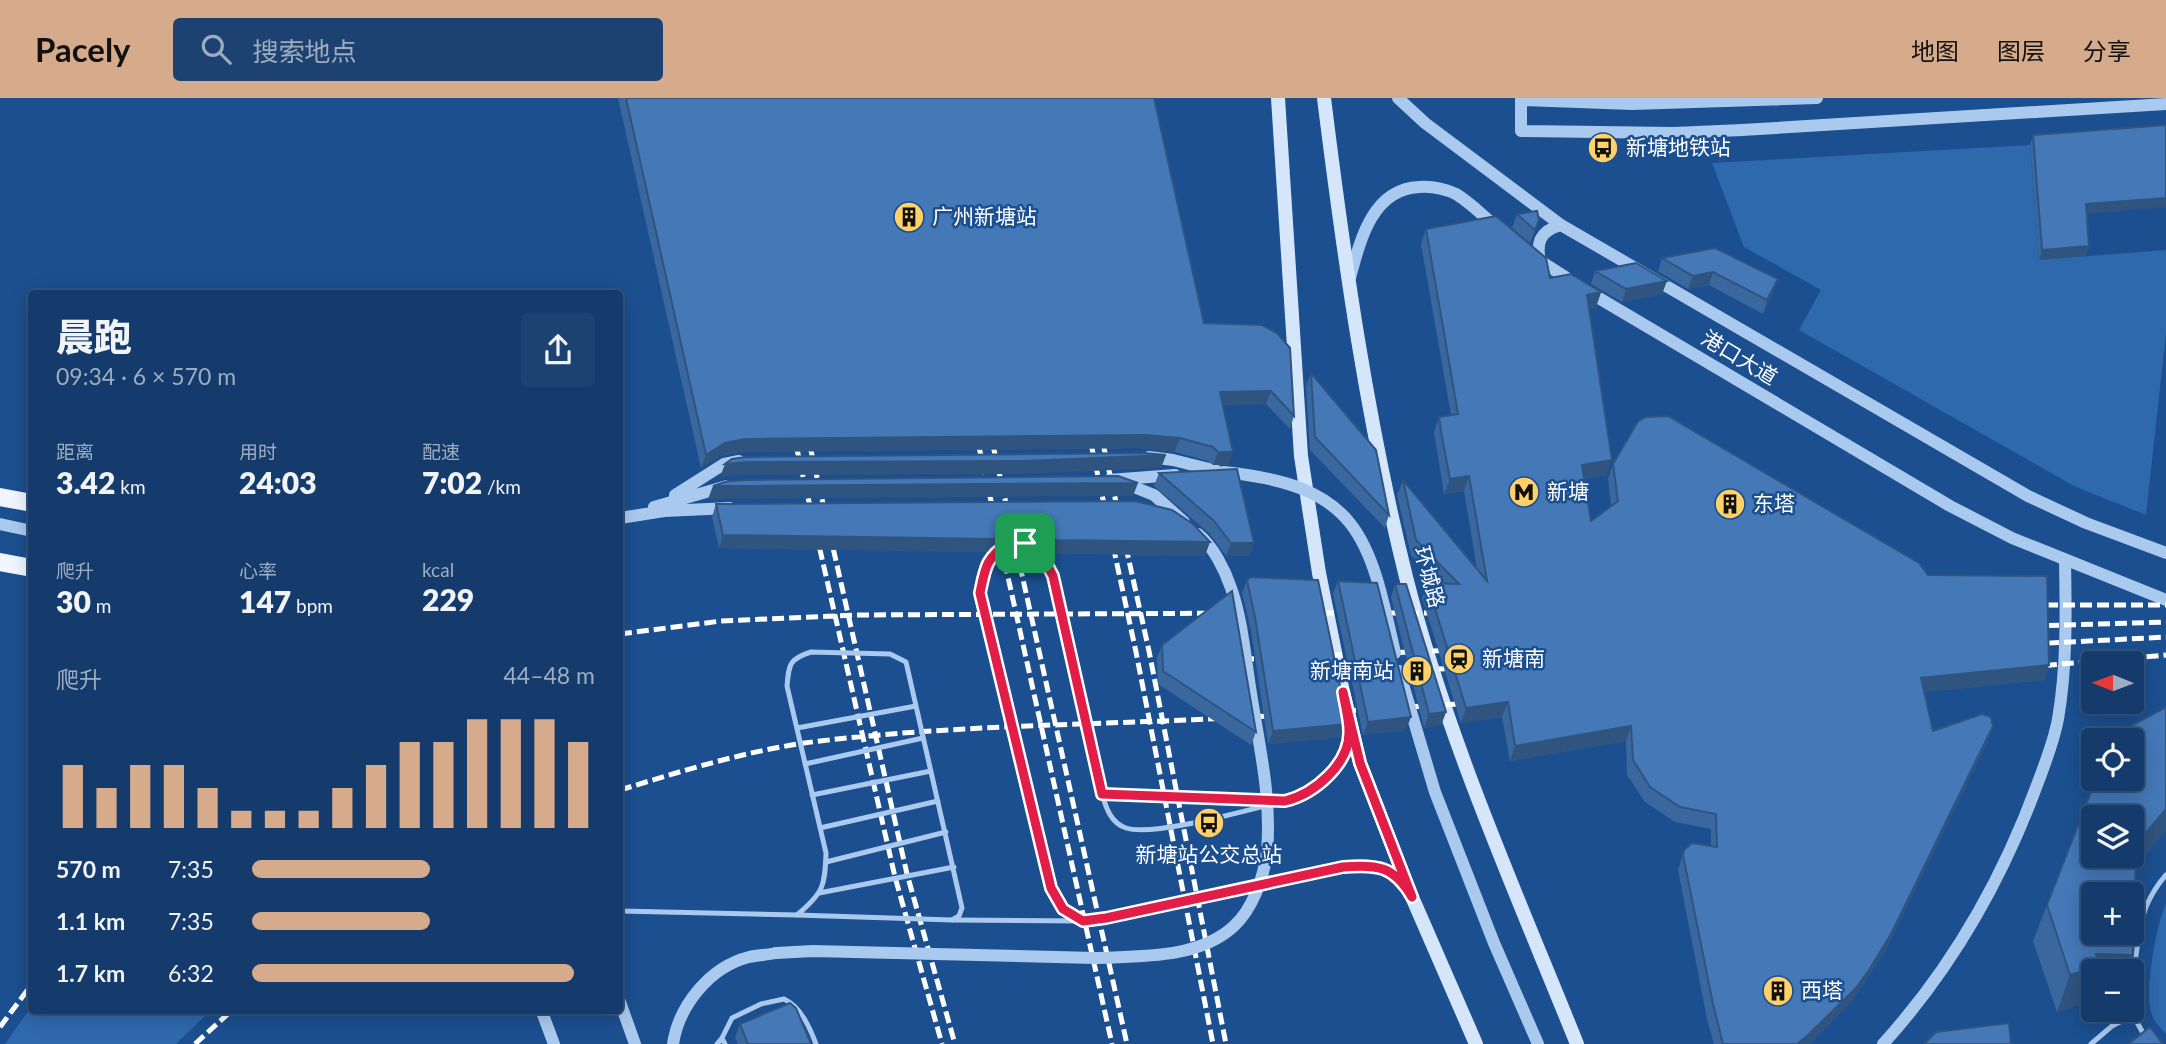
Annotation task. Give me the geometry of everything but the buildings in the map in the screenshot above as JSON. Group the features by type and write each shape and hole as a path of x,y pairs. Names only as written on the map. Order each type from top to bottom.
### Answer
{"main road":[{"path":"1277,98 1301,456 1319,573 1343,692 1360,763 1412,897 1476,1044"},
{"name":"环城路","path":"1324,98 1367,391 1407,578 1470,778 1513,891 1577,1044"},
{"path":"0,497 28,502"},
{"path":"4,563 28,567"}],"street":[{"name":"港口大道","path":"1398,98 1425,123 1561,225 2007,485 2086,523 2166,553"},
{"path":"1817,98 1633,104 1521,100 1521,131 1688,133 2166,104"},
{"path":"1349,281 1363,234 1372,216 1382,204 1400,191 1412,187 1436,188 1454,193 1504,234"},
{"path":"1540,262 1538,243 1541,236 1545,231 1561,225"},
{"name":"港口大道","path":"1522,248 1540,262 1951,506 2012,538 2166,600"},
{"path":"1140,457 1173,460 1217,471 1280,480 1304,488 1323,498 1341,513 1369,553 1411,716 1435,792 1468,881 1538,1044"},
{"path":"661,504 724,464 754,461"},
{"path":"1100,480 1217,471"},
{"path":"673,1044 686,1007 703,984 723,969 747,958 813,951 1136,957 1200,946 1218,938 1234,926 1256,893 1262,876 1268,835 1266,791 1240,624 1231,588 1220,562 1203,538 1154,495 1114,480"},
{"path":"623,517 721,486 742,485"},
{"path":"1151,507 1186,524"},
{"path":"623,518 664,511 744,508"},
{"path":"0,524 28,530"},
{"path":"1883,1044 1915,1006 1967,931 1990,891 2028,809 2057,722 2065,646 2065,560"},
{"path":"623,1010 635,1044"},
{"path":"543,1014 554,1044"}],"lane":[{"path":"1083,921 1063,909 1051,888 980,593 985,568 994,552 1009,543 1025,543 1038,547 1053,576 1102,794 1113,820 1124,827 1140,831 1162,829 1294,799 1324,781 1343,757 1350,733 1343,692"},
{"path":"797,915 817,898 825,878 826,862 787,686 788,666 796,657 811,652 890,654 906,662 946,832 962,908 959,916 952,920"},
{"path":"797,728 916,706"},
{"path":"805,764 923,738"},
{"path":"812,795 931,771"},
{"path":"1102,794 1285,801"},
{"path":"820,828 938,801"},
{"path":"826,862 946,832"},
{"path":"623,911 1083,921 1368,864 1387,869 1402,879 1412,897"},
{"path":"819,893 954,867"},
{"path":"2137,959 2145,909 2166,874"},
{"path":"717,1044 723,1041 732,1018 761,1004 785,999 797,1009 811,1030 816,1044"},
{"path":"2091,1044 2120,1022"},
{"path":"2138,1022 2153,1044"}],"shaded area":[{"path":"2030,145 2039,260 2166,250 2166,333 2146,515 2074,486 1799,330 1821,290 1744,247 1712,163"},
{"path":"2166,904 2166,1034 2152,1015 2149,989 2155,941"},
{"path":"28,1011 28,1014 207,1014 176,1044 5,1044"}],"railway":[{"path":"975,429 1112,1044"},
{"path":"1088,430 1136,652 1213,1044"},
{"path":"1100,430 1149,651 1226,1044"},
{"path":"793,432 895,877 942,1044"},
{"path":"990,432 1127,1044"},
{"path":"807,433 907,874 955,1044"},
{"path":"2029,605 2166,605"},
{"path":"623,634 721,621 855,615 1266,613"},
{"path":"1305,613 1445,613"},
{"path":"2030,626 2166,622"},
{"path":"2030,644 2166,637"},
{"path":"1313,656 1456,650"},
{"path":"2028,667 2166,655"},
{"path":"1225,660 1274,658"},
{"path":"1320,674 1463,668"},
{"path":"1225,678 1278,675"},
{"path":"1327,712 1473,703"},
{"path":"623,789 744,755 820,741 936,731 1285,715"},
{"path":"0,1027 28,989"},
{"path":"195,1044 228,1014"}],"place":[{"name":"新塘地铁站","path":"1603,148"},
{"name":"广州新塘站","path":"909,217"},
{"name":"新塘","path":"1524,492"},
{"name":"东塔","path":"1730,504"},
{"name":"新塘南","path":"1459,659"},
{"name":"新塘南站","path":"1417,671"},
{"name":"新塘站公交总站","path":"1209,823"},
{"name":"西塔","path":"1778,991"}],"route":[{"path":"1009,543 1025,543 1038,547 1053,576 1102,794 1285,801 1294,799 1324,781 1343,757 1350,733 1343,692 1360,763 1412,897 1402,879 1387,869 1368,864 1343,867 1106,918 1083,921 1063,909 1051,888 980,593 985,568 994,552 1009,543"}]}
